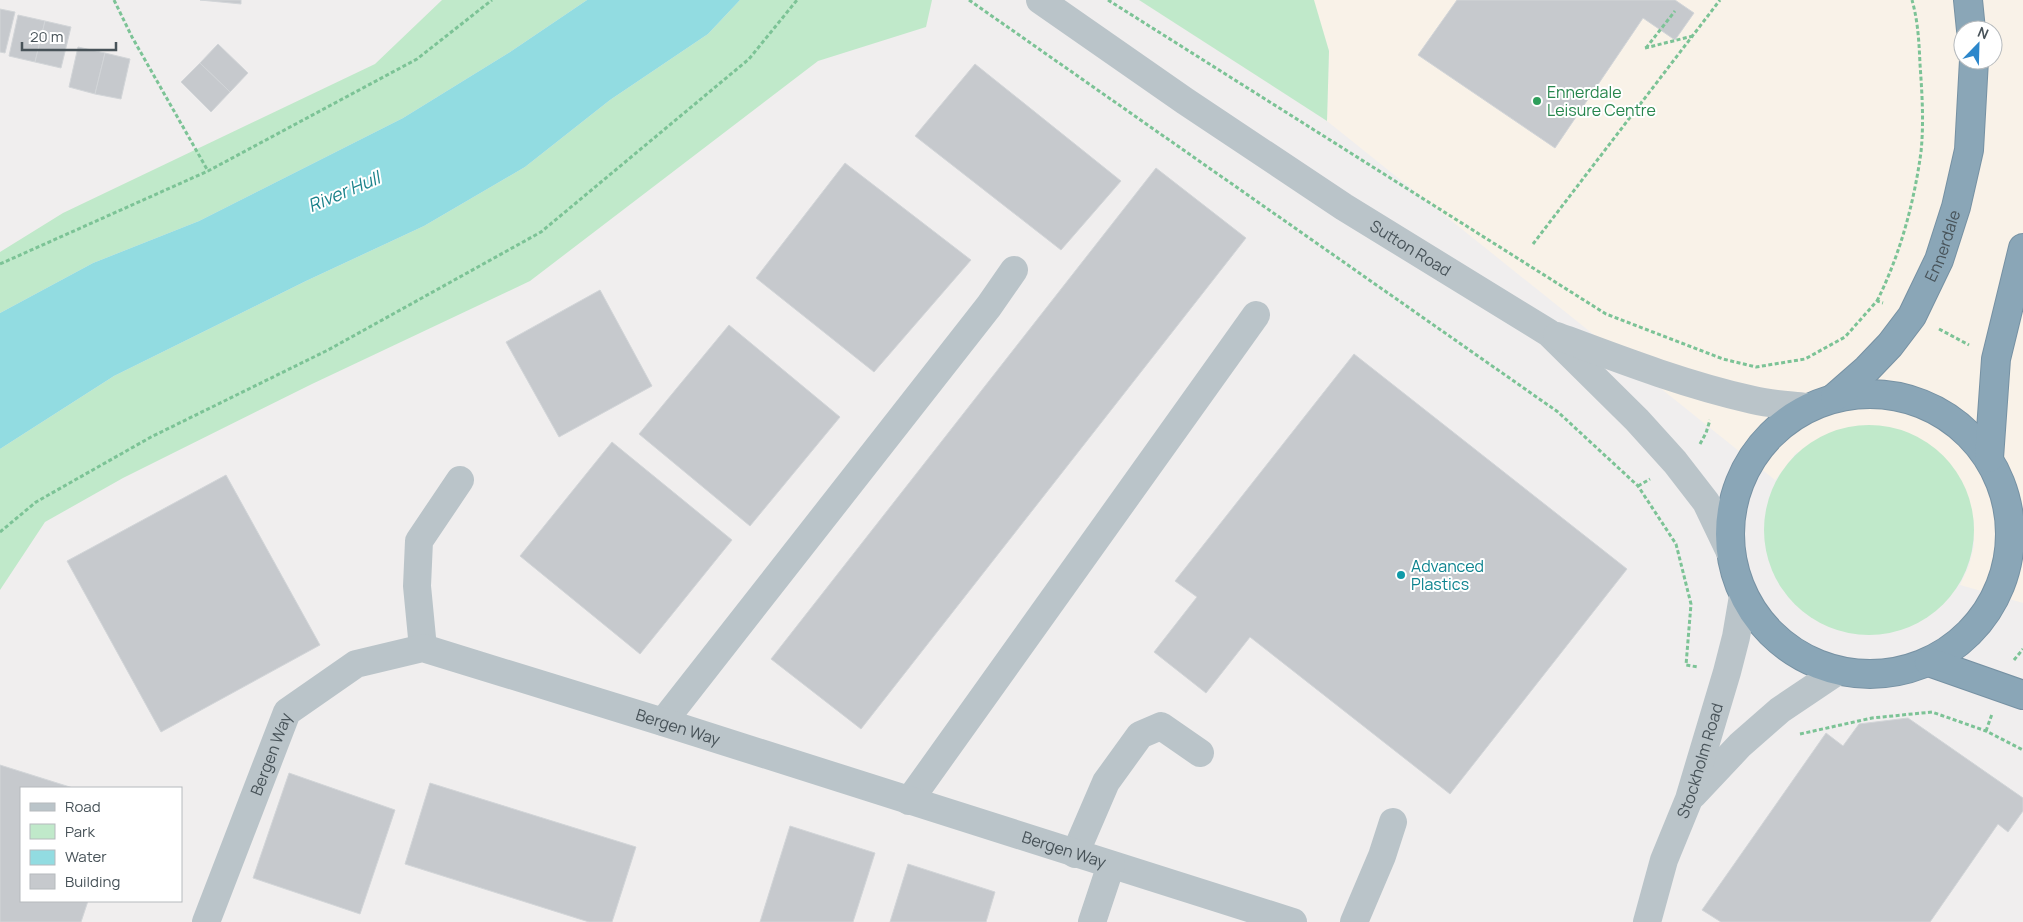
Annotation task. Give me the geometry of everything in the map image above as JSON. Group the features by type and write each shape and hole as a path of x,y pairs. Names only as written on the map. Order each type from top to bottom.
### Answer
{"highway":[{"path":"1968,0 1970,20"},
{"name":"Ennerdale","path":"1835,397 1867,369 1890,345 1912,316 1939,260 1956,207 1969,150 1973,70"},
{"path":"1989,458 1996,359 2023,248"},
{"path":"1879,393 1922,402 1960,425 1989,458 2005,493 2017,541 1990,609 1963,640 1929,662 1884,674 1838,671 1799,656 1766,630 1743,596 1729,550 1731,508 1745,467 1771,432 1806,407 1835,397 1879,393"},
{"path":"1929,662 2023,695"}],"street":[{"name":"Sutton Road","path":"1040,0 1185,101 1344,207 1549,333 1637,420 1675,462 1706,502 1729,550"},
{"path":"663,722 989,306 1014,270"},
{"path":"909,801 1256,315"},
{"path":"1549,333 1612,357 1717,390 1754,400 1806,407"},
{"path":"423,648 417,586 419,541 460,480"},
{"name":"Stockholm Road","path":"1647,922 1664,860 1688,799 1727,672 1736,637 1743,596"},
{"name":"Bergen Way","path":"206,922 287,712 356,664 423,648 663,722 1292,922"},
{"path":"1688,799 1740,745 1780,710 1838,671"},
{"path":"1075,854 1106,782 1140,735 1161,726 1200,753"},
{"path":"1354,922 1382,856 1393,822"},
{"path":"1092,922 1110,865"}],"path":[{"path":"114,0 132,37 208,171"},
{"path":"0,264 208,171 417,59 492,0"},
{"path":"0,532 36,502 151,437 328,350 540,232 749,59 797,0"},
{"path":"969,0 1558,412 1638,486 1676,544 1692,604 1686,665 1727,672"},
{"path":"1108,0 1606,314 1723,359 1756,367 1805,359 1844,337 1877,301 1891,272 1909,214 1921,151 1923,105 1918,21 1912,0"},
{"path":"1534,244 1720,0"},
{"path":"1675,11 1646,48 1693,36"},
{"path":"1877,301 1912,316 1996,359"},
{"path":"1638,486 1694,452 1706,433 1723,359"},
{"path":"1780,710 1801,734 1872,718 1932,712 1986,730 2023,750"}],"shaded area":[{"path":"1313,0 2023,0 2023,603 1960,585 1969,566 1974,546 1974,521 1797,452 1775,480 1327,121 1329,51"}],"green space":[{"path":"442,0 587,0 510,52 403,118 199,221 93,263 0,313 0,252 63,213 375,64"},
{"path":"740,0 932,0 926,27 818,61 530,281 312,384 123,478 45,522 0,590 0,449 114,376 306,281 424,226 525,167 610,100 708,34"},
{"path":"1139,0 1314,0 1329,51 1327,121"},
{"path":"1859,425 1879,425 1900,429 1919,437 1944,455 1957,471 1970,499 1974,530 1970,561 1957,589 1944,605 1928,618 1900,631 1879,635 1859,635 1838,631 1819,623 1794,605 1781,589 1768,561 1764,540 1764,520 1768,499 1776,480 1794,455 1810,442 1838,429"}],"water":[{"name":"River Hull","path":"587,0 740,0 708,34 610,100 525,167 424,226 306,281 114,376 0,449 0,313 93,263 199,221 403,118 510,52"}],"building":[{"path":"200,0 241,0 241,4"},
{"name":"Ennerdale Leisure Centre","path":"1457,0 1675,0 1694,13 1675,40 1643,18 1555,148 1418,55"},
{"path":"0,9 15,12 5,53 0,52"},
{"path":"18,15 45,21 35,62 9,56"},
{"path":"45,21 71,27 61,68 35,62"},
{"path":"218,44 248,73 230,92 200,63"},
{"path":"78,47 105,53 95,94 69,87"},
{"path":"105,53 130,59 121,99 95,94"},
{"path":"200,63 230,92 211,112 181,82"},
{"path":"975,64 1121,181 1061,250 915,136"},
{"path":"845,163 971,260 874,372 756,278"},
{"path":"1156,168 1246,238 861,729 771,659"},
{"path":"600,290 652,386 559,437 506,342"},
{"path":"729,325 840,417 750,526 639,434"},
{"name":"Advanced Plastics","path":"1354,354 1627,569 1450,794 1250,637 1206,693 1154,652 1197,597 1175,581"},
{"path":"612,442 732,540 640,654 520,556"},
{"path":"226,475 320,645 161,732 67,561"},
{"path":"1908,718 2023,798 2023,811 2008,832 1998,824 1930,922 1721,922 1702,910 1826,733 1843,746 1859,724"},
{"path":"0,765 70,787 20,787 20,902 88,902 81,922 0,922"},
{"path":"289,773 395,810 360,914 253,878"},
{"path":"430,783 636,847 612,922 589,922 405,864"},
{"path":"790,826 875,853 853,922 760,922"},
{"path":"908,864 995,892 986,922 890,922"}],"place":[{"name":"Ennerdale Leisure Centre","path":"1537,101"},
{"name":"Advanced Plastics","path":"1401,575"}]}
